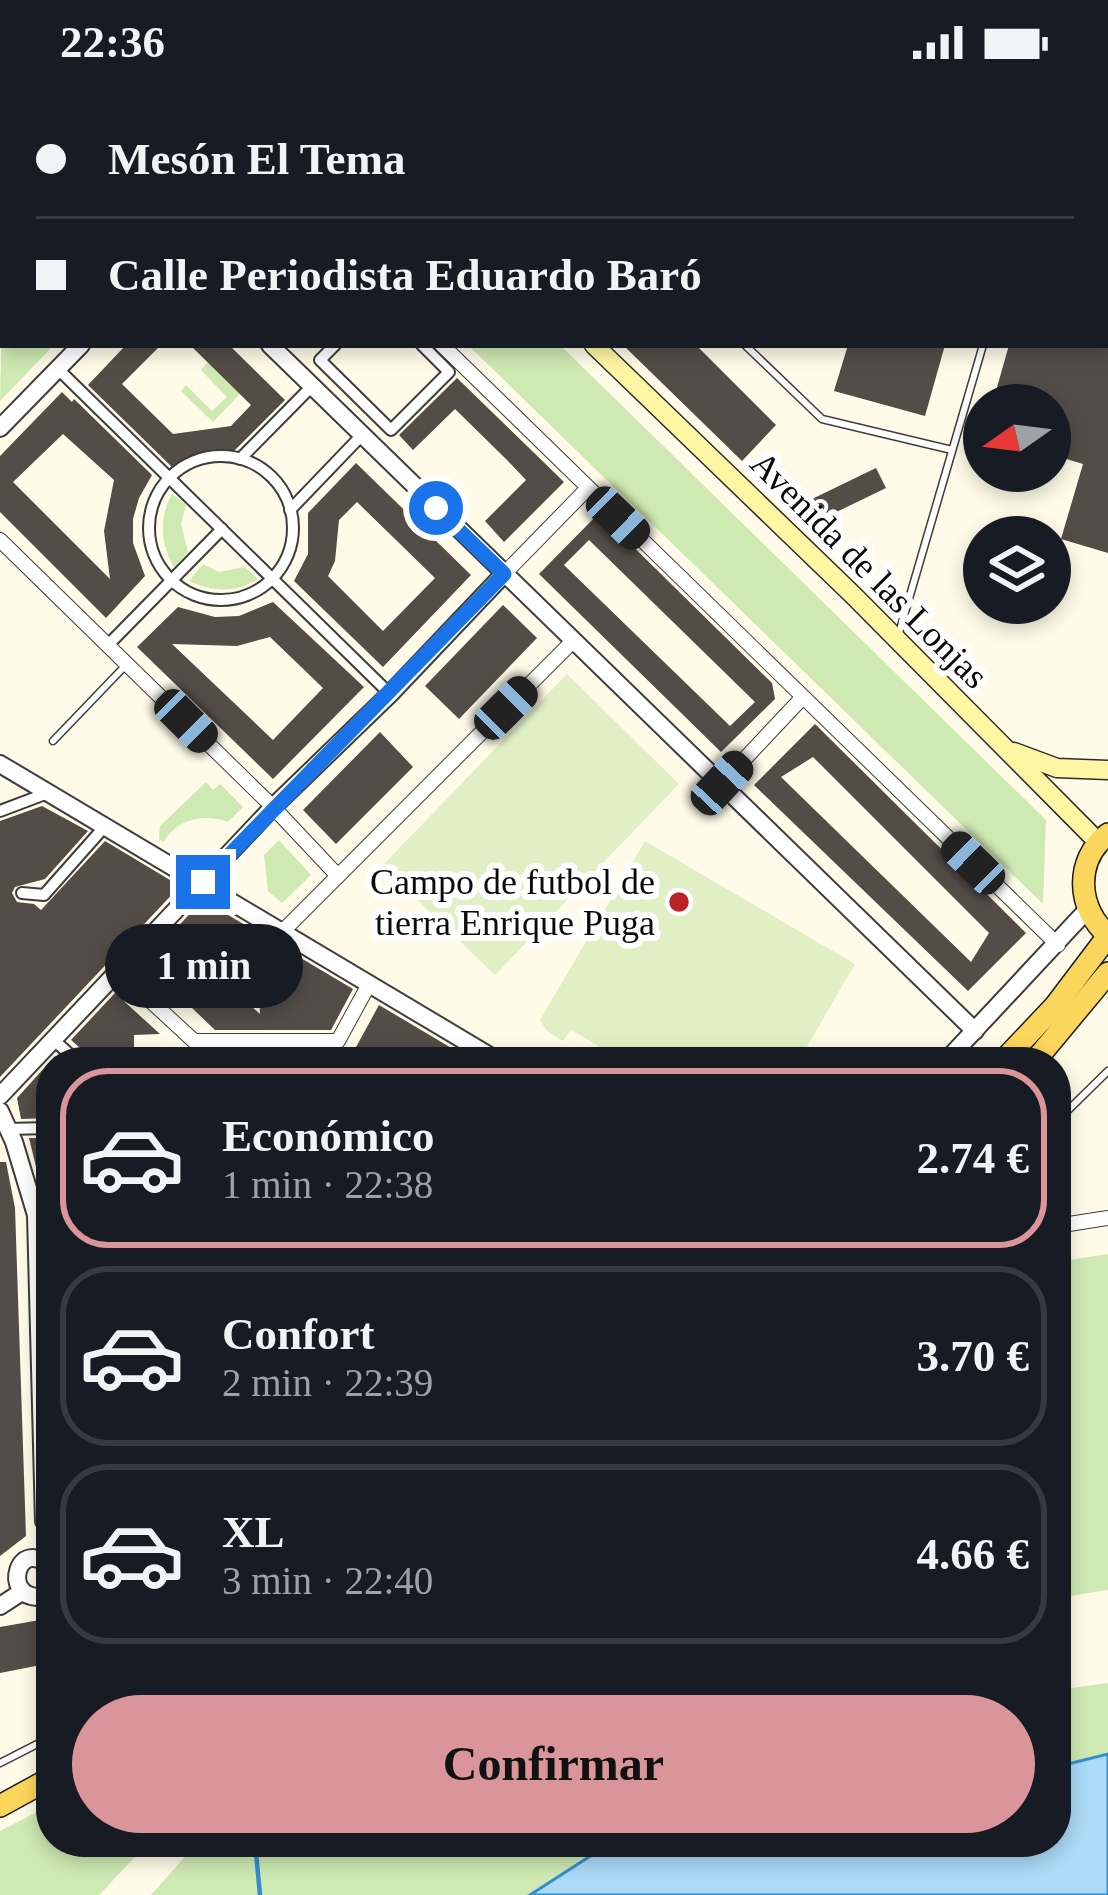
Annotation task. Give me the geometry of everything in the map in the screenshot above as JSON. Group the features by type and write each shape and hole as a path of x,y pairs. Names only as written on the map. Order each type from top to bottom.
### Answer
{"main road":[{"name":"Avenida de las Lonjas","path":"597,348 1103,838"},
{"path":"1000,743 1044,765 1072,771 1108,770"},
{"path":"1016,1047 1055,1006 1108,936 1087,910 1085,867 1103,838"},
{"path":"1046,1047 1108,973"},
{"path":"0,1806 36,1786"}],"street":[{"path":"0,428 79,348"},
{"path":"273,348 975,1031"},
{"path":"241,460 336,348"},
{"path":"427,348 449,362 588,488 1058,945"},
{"path":"443,348 449,362"},
{"path":"290,510 449,362"},
{"path":"323,363 386,425"},
{"path":"58,369 390,694"},
{"path":"210,457 241,460 272,477 290,510 292,540 285,561 272,580 234,600 190,594 172,582 150,541 149,518 156,496 188,464 210,457"},
{"path":"49,1047 273,807 390,694 588,488"},
{"path":"109,644 222,529"},
{"path":"0,540 338,876"},
{"path":"283,931 573,640"},
{"path":"722,783 802,698"},
{"path":"0,764 203,882 467,1047"},
{"path":"0,811 45,794"},
{"path":"22,892 44,895 106,825"},
{"path":"960,1047 1087,910"},
{"path":"117,970 194,1041 338,1041 368,986"},
{"path":"55,1041 61,1047"},
{"path":"0,1096 36,1060"},
{"path":"3,1120 36,1126"},
{"path":"3,1120 36,1196"},
{"path":"1071,1224 1108,1218"},
{"path":"28,1558 36,1540"},
{"path":"36,1558 18,1564 13,1576 36,1591"},
{"path":"0,1606 36,1595"}],"lane":[{"path":"748,348 822,419 952,450"},
{"path":"896,642 982,348"},
{"path":"53,742 128,664"},
{"path":"1071,1107 1108,1071"},
{"path":"0,1762 36,1744"}],"green space":[{"path":"1,348 51,348 0,401"},
{"path":"471,348 563,348 1046,820 1043,904"},
{"path":"208,362 240,394 213,422 181,391 186,385 212,411 227,397 201,370"},
{"path":"172,494 186,505 181,524 188,552 174,567 163,530"},
{"path":"203,564 219,572 245,567 258,579 224,589 189,581"},
{"path":"567,674 679,784 495,975 382,866"},
{"path":"206,782 213,790 220,784 243,807 228,822 192,820 164,842 159,839 160,826"},
{"path":"279,840 311,875 282,903 268,891 264,855"},
{"name":"Campo de futbol de tierra Enrique Puga","path":"645,841 855,964 807,1047 600,1047 571,1030 563,1041 540,1020"},
{"path":"1108,1254 1108,1590 1071,1596 1071,1260"},
{"path":"1108,1683 1108,1754 1071,1763 1071,1688"},
{"path":"36,1813 36,1857 135,1857 99,1895 0,1895 0,1831"},
{"path":"185,1857 589,1857 529,1895 151,1895"}],"water":[{"path":"1108,1754 1108,1895 530,1895 589,1857 1071,1857 1071,1763"}],"building":[{"path":"123,348 158,348 122,384 173,434 231,426 251,405 193,348 232,348 285,400 232,453 201,456 174,469 88,385"},
{"path":"626,348 699,348 776,425 742,461"},
{"path":"847,348 944,348 925,416 834,391"},
{"path":"1008,348 1108,348 1108,553 1071,542 1068,516 1083,464 1071,460 1071,384 998,384"},
{"path":"457,378 564,482 504,542 485,521 526,480 507,460 455,409 413,450 399,435"},
{"path":"62,392 152,475 133,519 133,543 145,576 106,618 0,512 0,456","holes":["63,434 114,480 104,531 110,579 13,482"]},
{"path":"356,463 471,575 383,667 294,581 308,554 308,513","holes":["357,502 435,578 383,631 328,576 335,561 339,520"]},
{"path":"876,468 886,488 822,519 812,499"},
{"path":"599,513 772,683 775,699 721,752 539,574","holes":["589,540 755,702 730,726 564,565"]},
{"path":"273,602 364,687 273,779 137,647 178,607 215,617 239,616","holes":["270,637 323,688 273,740 172,644 237,646"]},
{"path":"503,605 537,638 459,719 425,686"},
{"path":"815,724 1026,933 968,991 754,785","holes":["813,757 989,933 971,962 781,777"]},
{"path":"380,732 413,767 336,844 303,810"},
{"path":"42,806 88,831 45,879 15,887 12,893 17,902 41,910 105,841 180,886 0,1077 0,821"},
{"path":"203,900 353,989 331,1030 215,1030 144,962","holes":["219,948 267,976 259,989 260,1014 206,967"]},
{"path":"115,993 160,1034 134,1035 134,1047 79,1047 71,1040"},
{"path":"379,1005 450,1047 356,1047"},
{"path":"36,1077 36,1118 21,1119 17,1098"},
{"path":"29,1138 36,1138 36,1167"},
{"path":"0,1162 6,1162 15,1208 26,1536 0,1556"},
{"path":"36,1621 36,1666 0,1673 0,1627"}],"waterway":[{"path":"256,1857 260,1895"}],"place":[{"name":"Campo de futbol de tierra Enrique Puga","path":"679,902"}],"route":[{"path":"203,882 504,574 436,508"}]}
